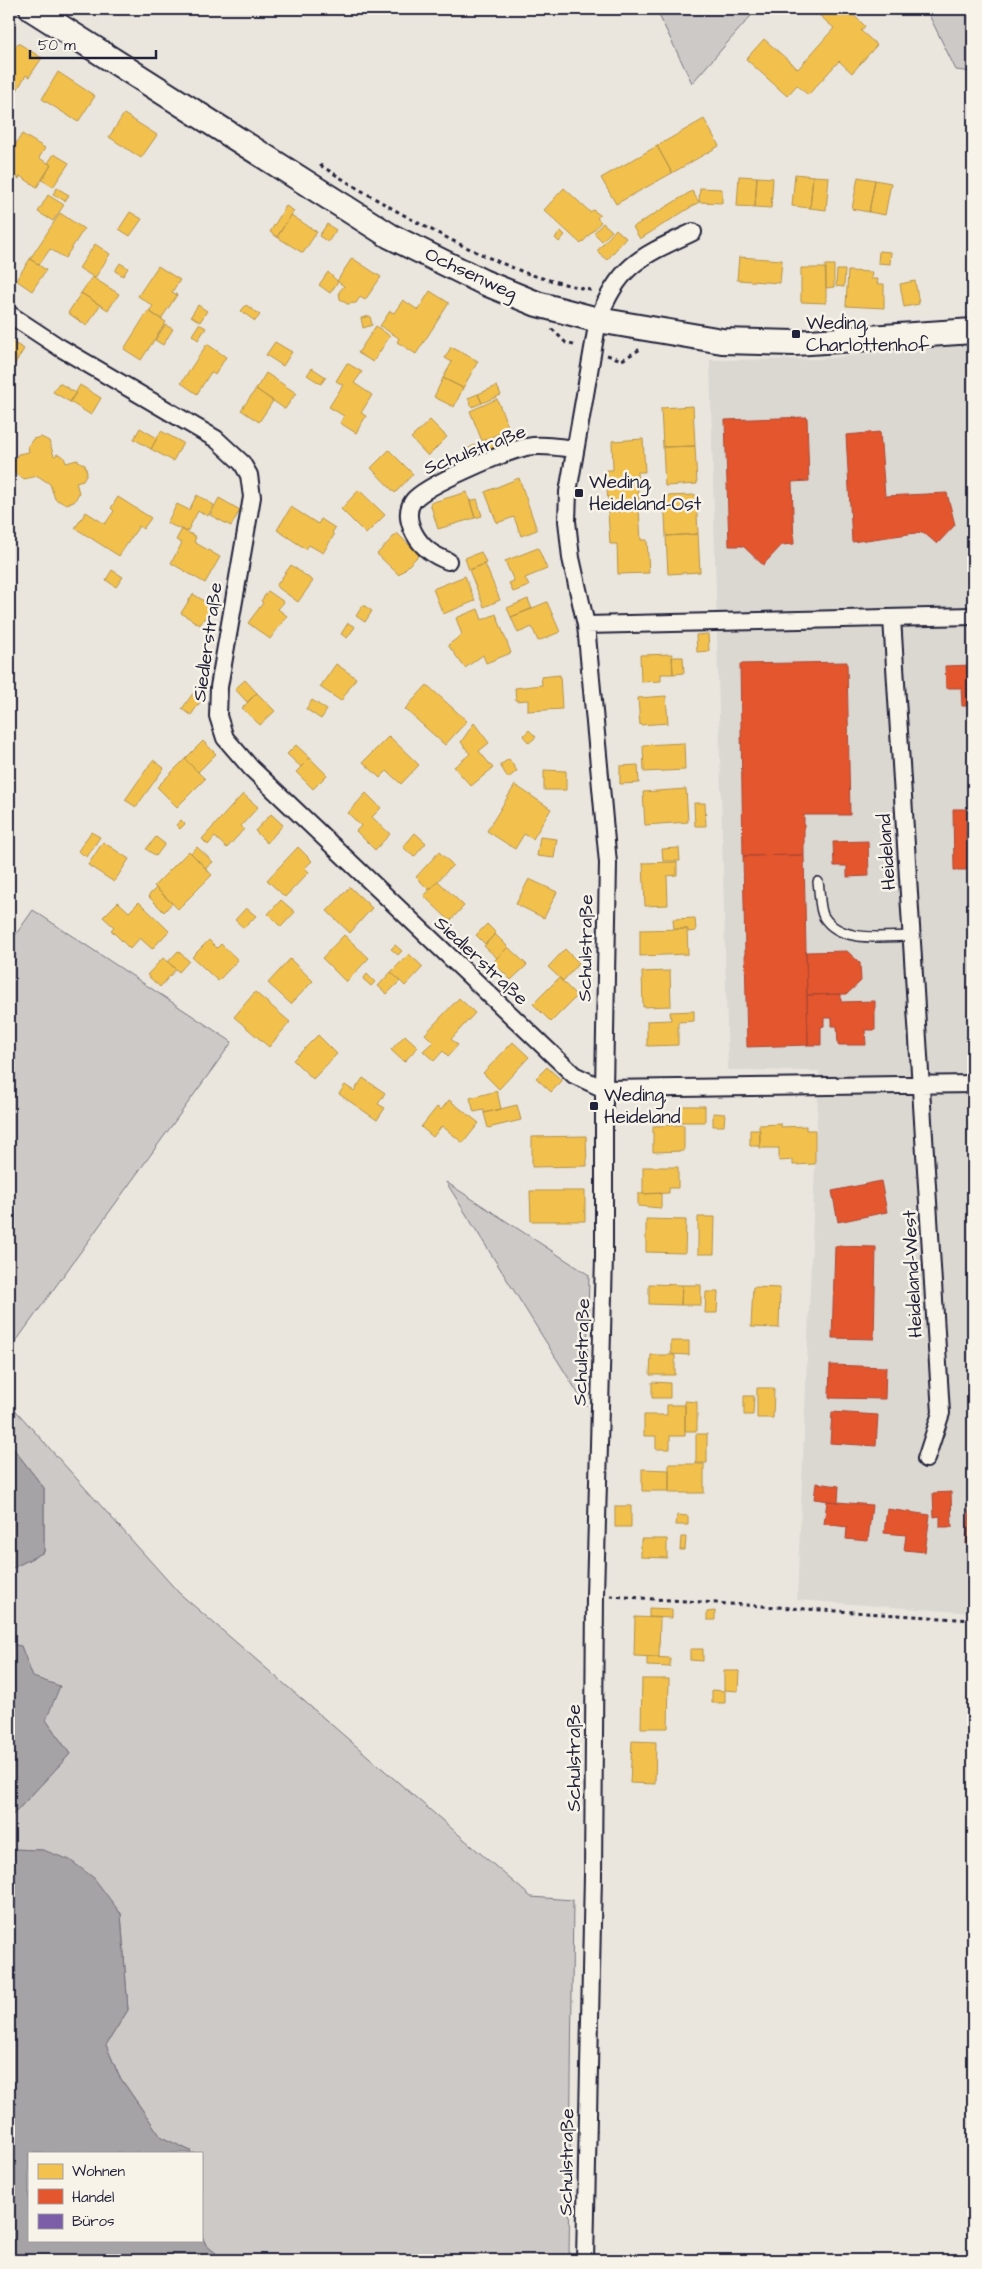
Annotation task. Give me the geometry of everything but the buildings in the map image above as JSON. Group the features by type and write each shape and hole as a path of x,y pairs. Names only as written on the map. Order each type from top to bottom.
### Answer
{"main road":[{"name":"Ochsenweg","path":"32,9 390,236 483,282 536,304 598,320 722,341 795,344 973,331"}],"street":[{"name":"Schulstraße","path":"584,2260 593,1875 595,1595 604,1257 604,1089 608,863 586,624 571,558 568,492 598,320 607,295 617,280 631,266 652,252 693,232"},
{"name":"Siedlerstraße","path":"9,314 59,347 216,439 242,463 249,475 252,497 219,687 218,716 225,738 254,771 310,826 574,1075 604,1089"},
{"name":"Schulstraße","path":"448,561 432,554 417,539 410,526 408,513 413,501 425,490 439,482 524,448 543,445 575,449"},
{"path":"586,624 973,616"},
{"name":"Heideland","path":"892,618 921,1085"},
{"path":"604,1089 973,1084"},
{"name":"Heideland-West","path":"921,1085 941,1413 926,1459"}],"lane":[{"path":"818,882 824,916 836,929 850,935 912,936"}],"path":[{"path":"317,164 392,210 446,239 523,272 607,295"},
{"path":"595,1595 973,1620"}],"shaded area":[{"path":"656,9 757,9 692,83"},
{"path":"921,9 973,9 973,72 956,70 928,13"},
{"path":"973,344 973,1613 797,1600 819,1071 728,1070 710,360 816,359"},
{"path":"33,910 232,1042 9,1351 9,944"},
{"path":"446,1182 589,1275 586,1406"},
{"path":"9,1403 179,1593 531,1897 573,1900 569,2260 224,2260 206,2245 202,2236 202,2152 190,2152 161,2137 119,2076 106,2045 128,2010 121,1913 42,1850 9,1849 9,1819 70,1754 46,1720 21,1646 9,1644 9,1570 44,1552 44,1488 9,1443"},
{"path":"9,1443 44,1488 44,1552 9,1570"},
{"path":"9,1644 21,1646 33,1677 60,1686 46,1720 70,1754 9,1819"},
{"path":"9,1849 43,1850 70,1860 94,1878 121,1914 128,2010 106,2045 119,2076 161,2137 191,2151 28,2152 28,2242 202,2242 202,2236 206,2245 224,2260 9,2260"}],"place":[{"name":"Weding, Charlottenhof","path":"796,334"},
{"name":"Weding, Heideland-Ost","path":"579,493"},
{"name":"Weding, Heideland","path":"594,1106"}]}
